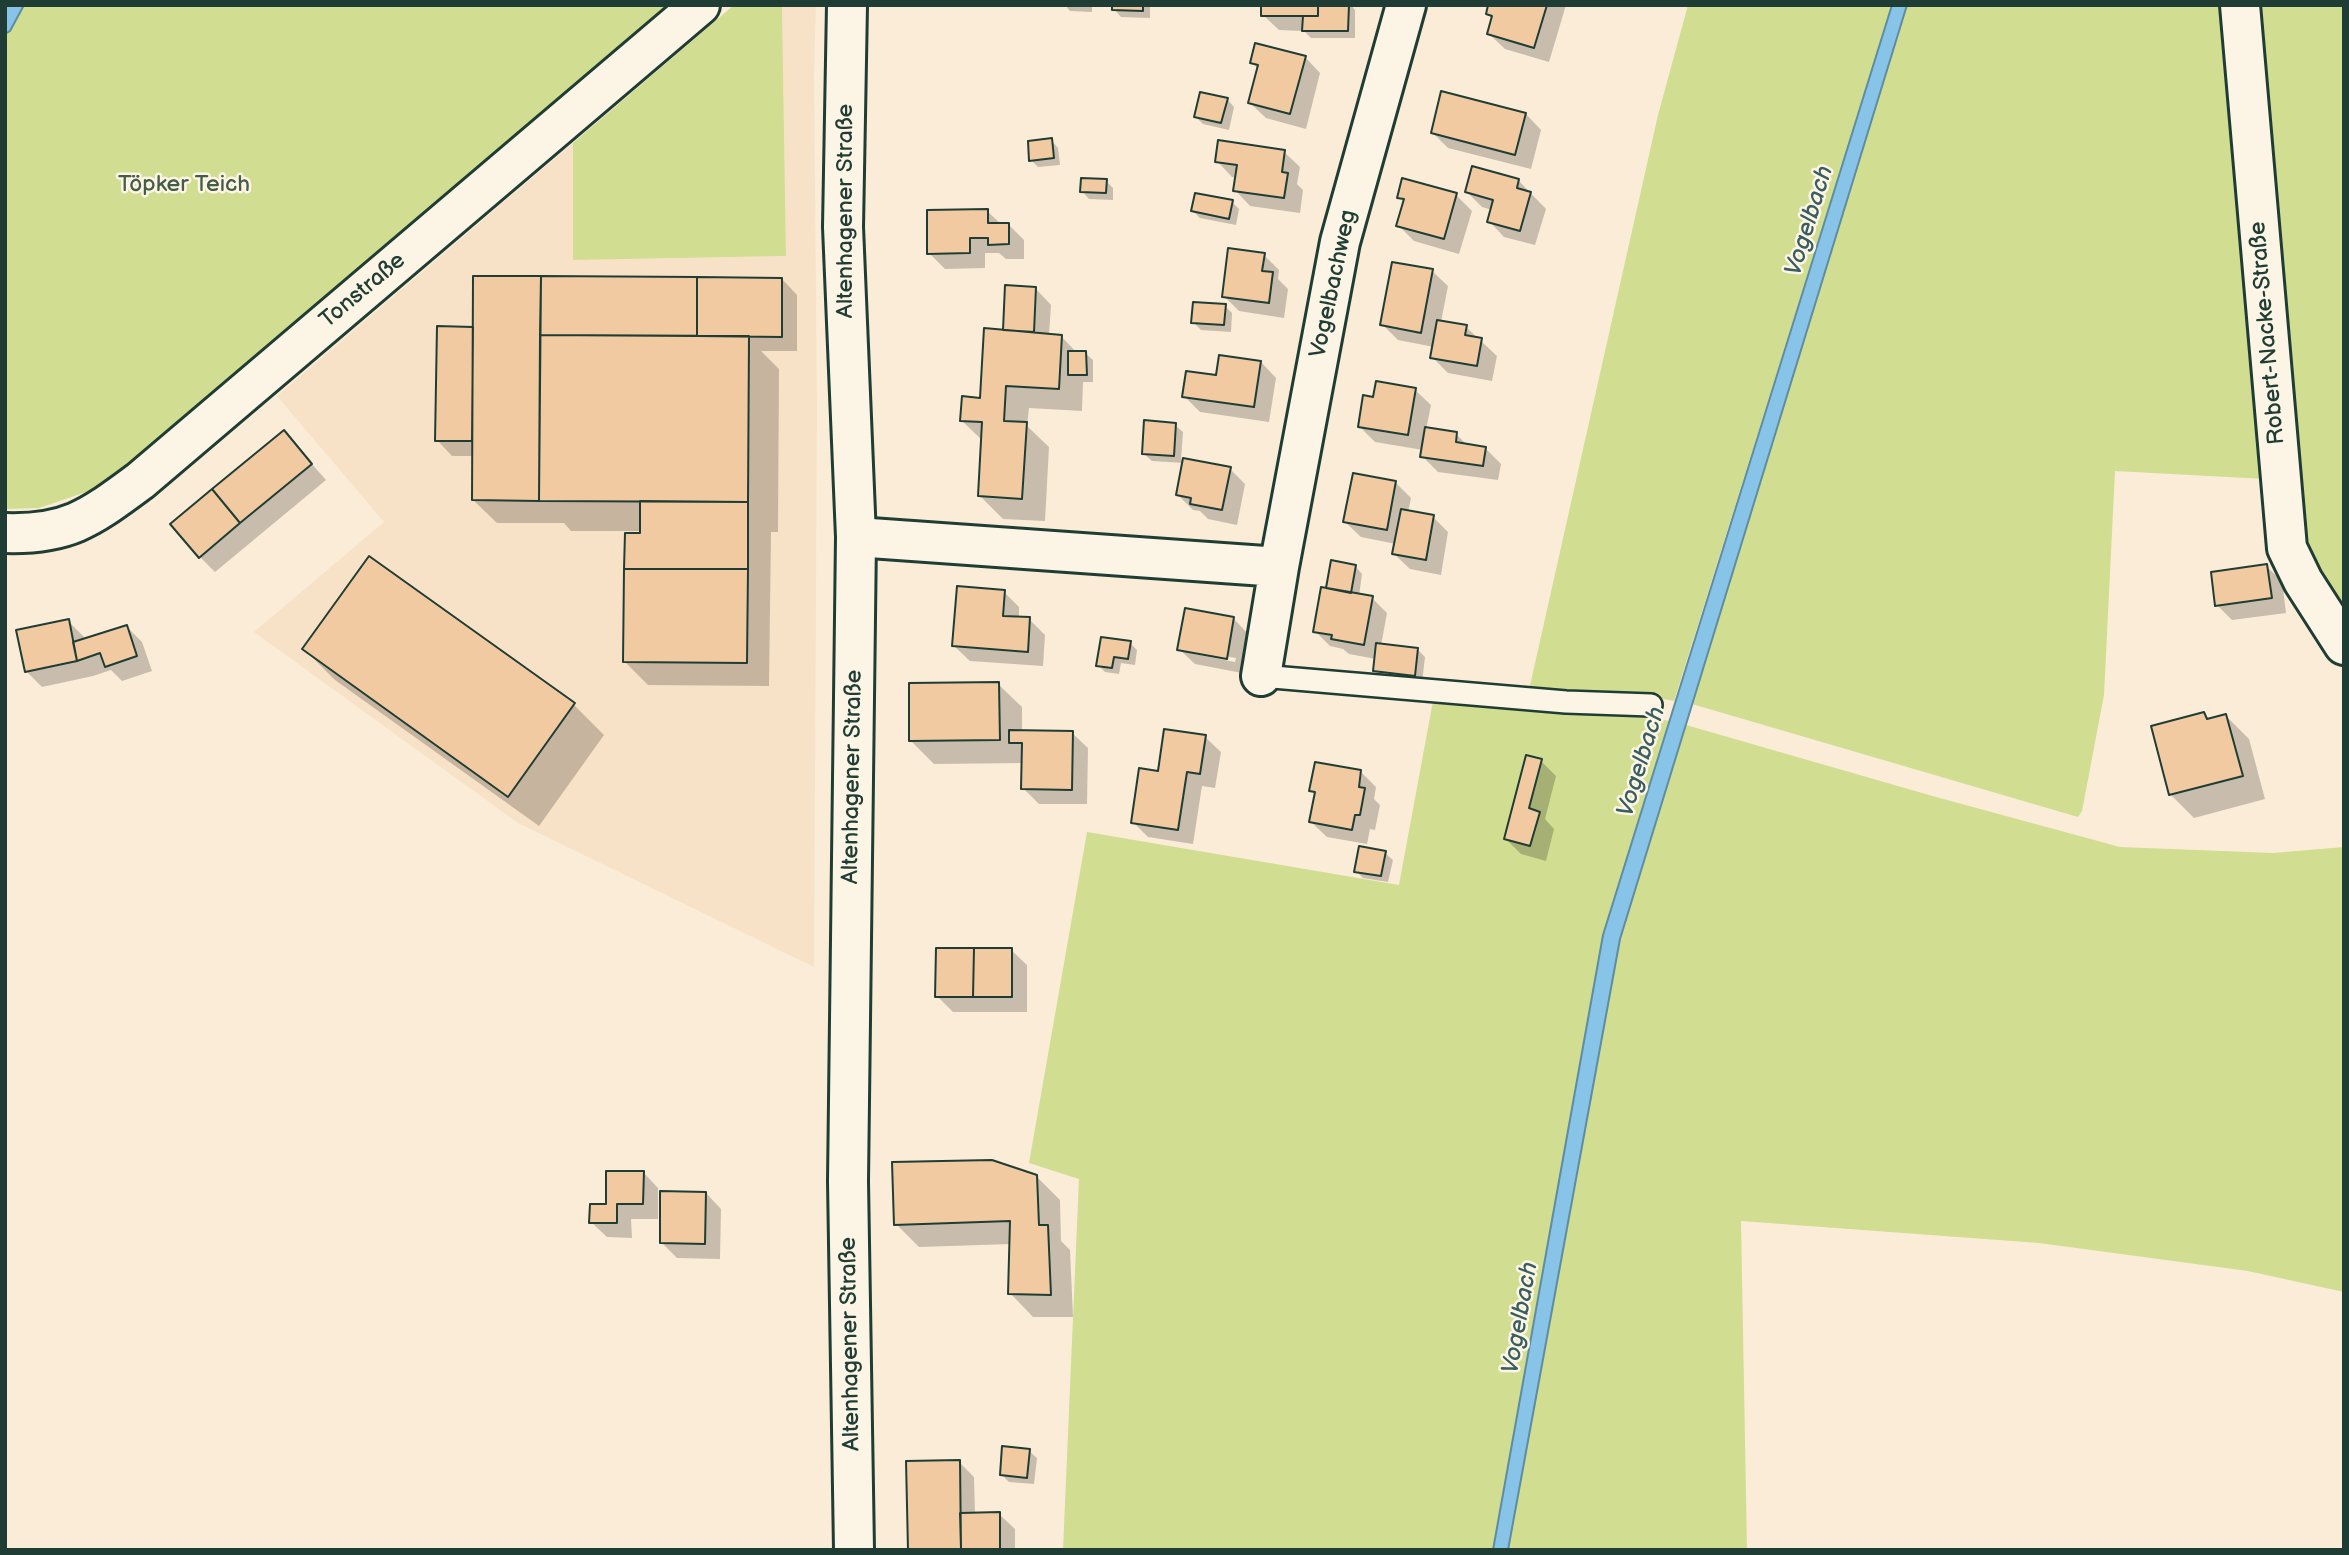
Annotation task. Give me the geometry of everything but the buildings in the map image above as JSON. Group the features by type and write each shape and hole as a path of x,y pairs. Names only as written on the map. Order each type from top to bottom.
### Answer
{"street":[{"name":"Tonstraße","path":"5,534 31,534 61,529 96,514 140,481 700,5"},
{"name":"Altenhagener Straße","path":"847,5 843,253 856,537 849,1168 854,1550"},
{"name":"Vogelbachweg","path":"1261,676 1340,242 1406,5"},
{"name":"Robert-Nacke-Straße","path":"2240,5 2287,548 2302,582 2344,645"},
{"path":"856,537 1279,567"}],"lane":[{"path":"1261,676 1566,702 1651,705"}],"shaded area":[{"path":"782,5 816,5 814,967 518,823 254,632 384,522 277,396 573,143 573,260 786,256"}],"green space":[{"name":"Töpker Teich","path":"5,5 671,5 132,463 89,491 39,508 5,509"},
{"path":"734,5 782,5 786,256 573,260 573,143"},
{"path":"1688,5 1892,5 1674,701 1653,697 1529,690 1658,115"},
{"path":"1907,5 2229,5 2265,479 2115,471 2104,695 2082,811 2078,817 1692,704"},
{"path":"2246,5 2344,5 2344,614 2294,546"},
{"path":"1433,701 1524,709 1626,712 1669,721 1603,935 1493,1550 1063,1550 1079,1179 1029,1163 1087,832 1399,885"},
{"path":"1686,725 2120,847 2273,853 2344,847 2344,1292 2248,1271 2039,1243 1741,1221 1747,1550 1508,1550 1620,939"}],"water":[{"path":"5,5 24,5 10,31 5,34"},
{"path":"1892,5 1907,5 1620,939 1508,1550 1493,1550 1603,935"}],"water label":[{"name":"Vogelbach","path":"1810,221"},
{"name":"Vogelbach","path":"1642,762"},
{"name":"Vogelbach","path":"1521,1318"}]}
